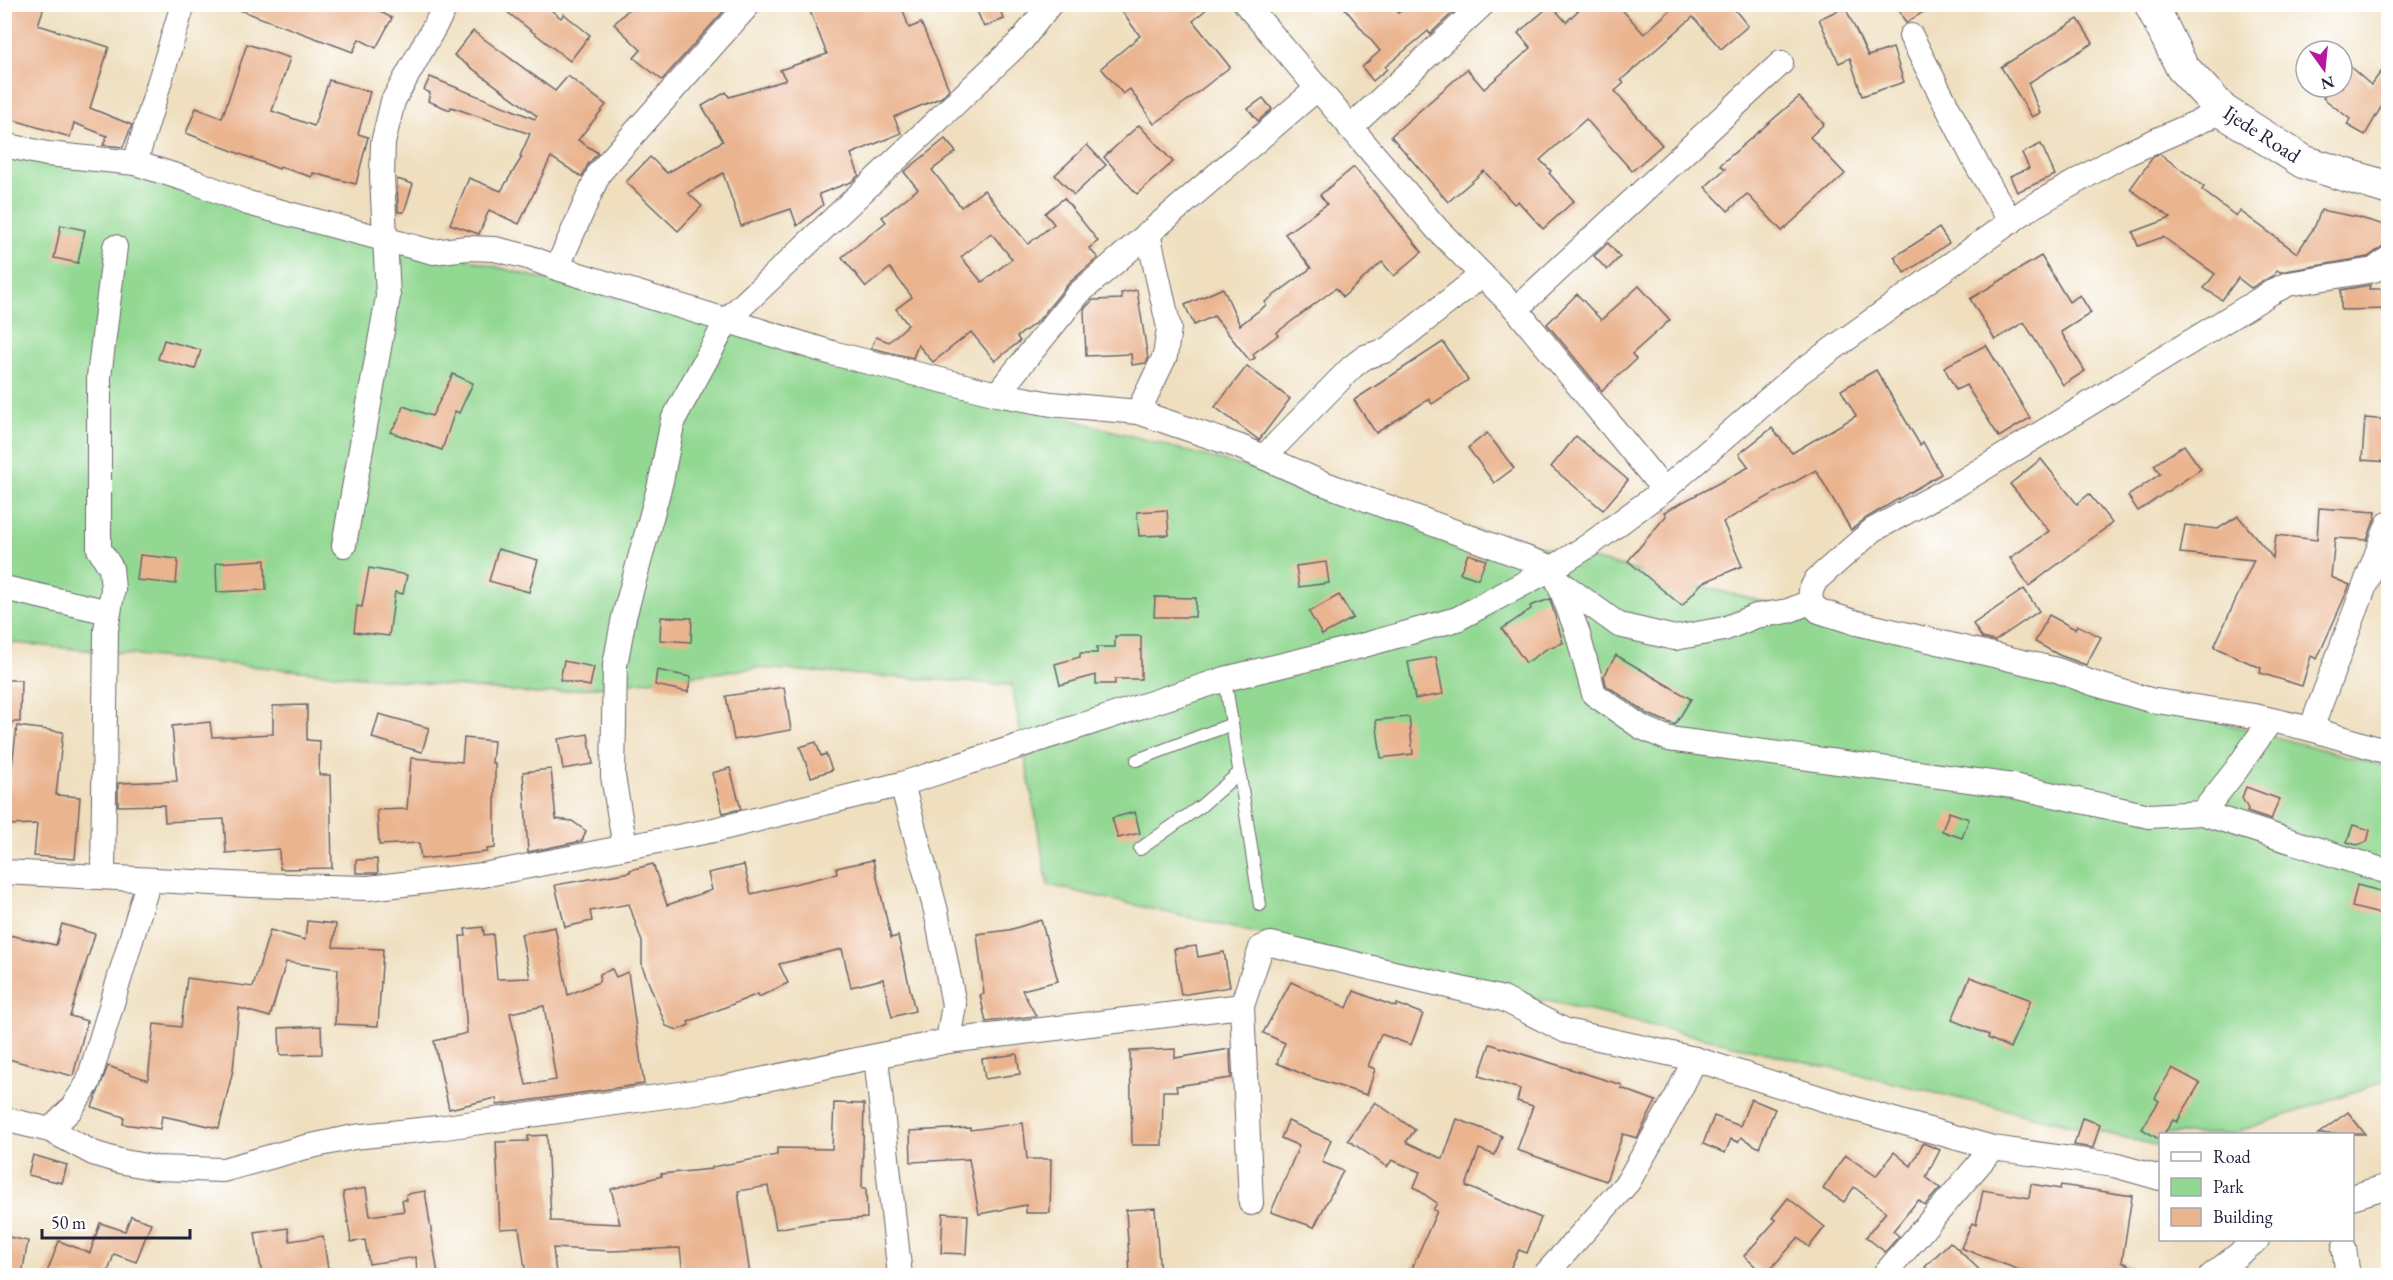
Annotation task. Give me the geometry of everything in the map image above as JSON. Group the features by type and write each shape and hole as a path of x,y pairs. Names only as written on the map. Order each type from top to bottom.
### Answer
{"main road":[{"name":"Ijede Road","path":"2151,4 2182,67 2223,111 2304,162 2388,188"},
{"name":"Ijede Road","path":"2175,4 2199,52 2237,94 2315,143 2388,165"}],"street":[{"path":"135,164 183,4"},
{"path":"344,545 388,297 382,176 383,143 393,101 447,4"},
{"path":"557,268 599,172 749,4"},
{"path":"624,847 613,776 615,665 624,616 662,481 673,420 729,319 1022,40 1050,4"},
{"path":"1246,4 1437,229 1516,309 1664,490"},
{"path":"1350,128 1483,4"},
{"path":"1911,36 1977,165 2011,222"},
{"path":"1516,309 1781,63"},
{"path":"998,394 1078,293 1318,88"},
{"path":"4,872 368,888 483,875 714,830 902,784 1225,679 1361,646 1457,619 1556,574 1588,546 1664,490 1799,373 2028,209 2121,156 2223,111"},
{"path":"4,145 47,154 135,164 195,182 248,203 433,252 467,248 495,249 528,257 832,353 998,394 1051,404 1138,412 1204,433 1320,482 1556,574 1619,625 1676,638 1724,629 1756,616 1788,611 1810,602"},
{"path":"1138,412 1165,356 1169,328 1148,233"},
{"path":"103,877 106,630 113,589 111,567 99,549 99,377 115,247"},
{"path":"1810,602 1811,590 1816,580 1873,530 1958,484 2272,292 2288,284 2374,270 2388,259"},
{"path":"1264,457 1352,367 1365,357 1387,350 1482,275"},
{"path":"2311,729 2388,524"},
{"path":"1556,574 1577,631 1594,694 1641,726 1669,739 2013,786 2149,816 2202,813 2388,872"},
{"path":"4,588 109,612"},
{"path":"1810,602 1819,610 1857,623 2057,670 2150,700 2271,720 2311,729 2388,752"},
{"path":"2202,813 2271,720"},
{"path":"902,784 936,911 954,1005 948,1041"},
{"path":"50,1130 71,1109 88,1083 149,880"},
{"path":"1251,1203 1242,1006 1260,948 1271,944 1503,999 1566,1031 1695,1059 1855,1109 1993,1148 2114,1165 2159,1178"},
{"path":"4,1119 50,1130 93,1153 119,1161 156,1168 223,1170 302,1148 354,1137 438,1128 722,1088 948,1041 1242,1006"},
{"path":"876,1057 900,1275"},
{"path":"1544,1275 1628,1182 1676,1098 1695,1059"},
{"path":"1883,1275 1993,1148"},
{"path":"2354,1196 2388,1186"},
{"path":"2211,1275 2254,1241"},
{"path":"2344,1248 2348,1275"}],"lane":[{"path":"1225,679 1260,905"},
{"path":"1137,760 1232,724"},
{"path":"1140,849 1201,806 1240,772"}],"green space":[{"path":"4,137 960,389 1468,528 1860,626 2388,767 2388,1080 2234,1133 2159,1133 2159,1146 1048,885 1012,685 757,668 538,694 5,642"}],"building":[{"path":"12,4 45,4 38,25 109,47 90,108 132,125 123,147 103,145 107,136 74,123 70,137 4,117 4,28"},
{"path":"229,4 366,4 392,18 376,48 359,39 353,52 229,6"},
{"path":"497,4 543,4 561,18 564,14 590,35 570,61"},
{"path":"634,4 730,4 662,80 634,58 641,50 614,24"},
{"path":"807,4 901,4 909,28 921,23 949,89 942,97 894,117 901,133 851,154 859,175 851,182 819,194 823,205 797,226 791,209 741,226 723,173 688,193 702,206 678,231 626,182 650,157 667,173 723,141 702,106 726,92 729,97 786,80 780,70 827,54"},
{"path":"974,4 997,4 1004,19 984,27"},
{"path":"1116,4 1212,4 1193,21 1230,67 1154,124 1130,89 1123,94 1101,68 1140,36"},
{"path":"1341,4 1391,4 1398,13 1407,4 1462,4 1430,34 1428,31 1385,67 1387,69 1373,81 1362,67 1380,51"},
{"path":"1585,4 1617,4 1644,34 1677,4 1730,4 1748,26 1721,49 1693,17 1621,80 1624,83 1615,91 1662,145 1632,171 1586,119 1540,160 1574,201 1543,229 1518,201 1514,204 1484,171 1448,202 1391,136 1467,69 1484,89 1531,48 1518,33 1551,5 1566,22"},
{"path":"1895,4 1936,4 1906,23"},
{"path":"1845,7 1868,56 1893,48 1904,82 1862,96 1850,58 1839,63 1819,19"},
{"path":"2078,19 2093,43 2028,83 2040,113 2032,117 2001,67"},
{"path":"473,31 555,91 568,76 606,105 578,140 598,153 588,164 582,177 551,157 519,224 489,210 479,234 450,224 469,178 501,191 522,157 520,156 530,134 428,101 430,93 424,90 430,77 535,119 537,116 454,55"},
{"path":"247,44 290,58 272,111 314,126 329,80 370,92 358,134 368,137 356,184 313,173 312,177 280,167 279,169 186,133 196,108 222,118"},
{"path":"2388,63 2388,95 2365,135 2347,125 2350,119 2324,99 2354,99 2354,70 2371,85"},
{"path":"1799,97 1824,124 1810,137 1845,174 1782,231 1747,194 1728,211 1705,187 1725,169 1720,165"},
{"path":"1263,98 1272,109 1258,121 1248,109"},
{"path":"1139,125 1173,162 1137,194 1104,157"},
{"path":"945,139 956,152 932,170 961,207 984,190 1028,244 1054,224 1045,213 1064,198 1098,241 1089,248 1098,258 1068,284 1038,321 1017,337 1020,341 995,361 971,332 933,362 918,345 913,358 871,348 876,337 889,342 908,325 896,309 912,297 890,268 866,287 842,257 886,222 882,217 918,189 904,172","holes":["991,233 1012,259 982,282 961,257"]},
{"path":"2041,144 2055,175 2017,192 2010,176 2029,168 2022,153"},
{"path":"1087,145 1106,165 1074,195 1055,175"},
{"path":"2160,154 2204,187 2202,190 2236,216 2240,211 2297,253 2315,226 2321,210 2388,226 2383,246 2368,257 2280,272 2277,270 2274,275 2251,288 2238,278 2222,300 2204,288 2215,274 2163,237 2138,246 2133,232 2171,218 2130,189 2153,157"},
{"path":"1354,167 1422,252 1394,276 1382,262 1343,297 1336,288 1276,333 1278,335 1253,354 1255,358 1250,361 1214,316 1194,325 1185,305 1223,288 1240,325 1266,305 1265,302 1311,268 1285,234 1327,204 1320,195"},
{"path":"397,179 413,184 404,212 398,212"},
{"path":"61,225 85,230 78,263 54,258"},
{"path":"1939,228 1949,243 1905,273 1894,257"},
{"path":"1608,243 1620,257 1607,270 1594,256"},
{"path":"2041,256 2069,302 2080,295 2091,313 2061,332 2085,371 2063,385 2024,322 1995,340 1970,299"},
{"path":"2370,285 2369,289 2388,289 2388,309 2341,310 2341,290"},
{"path":"1639,286 1670,320 1632,354 1636,359 1602,391 1547,324 1577,294 1601,320"},
{"path":"1137,290 1148,359 1146,363 1132,365 1131,354 1086,356 1084,309 1093,300 1122,299 1121,293"},
{"path":"164,340 201,350 195,369 158,359"},
{"path":"1443,342 1468,380 1432,404 1429,399 1376,433 1354,400"},
{"path":"1986,345 2030,418 1999,437 1966,385 1956,390 1944,367"},
{"path":"1247,366 1290,399 1259,440 1215,407"},
{"path":"1876,370 1920,445 1923,442 1941,474 1866,518 1851,530 1816,470 1723,522 1742,566 1702,583 1682,606 1628,561 1666,516 1664,512 1749,467 1739,454 1772,428 1792,453 1856,416 1841,390"},
{"path":"453,374 473,383 459,413 455,411 442,450 390,432 398,421 403,406 432,416"},
{"path":"2365,418 2388,420 2388,462 2362,460"},
{"path":"1487,433 1514,468 1494,483 1468,448"},
{"path":"1576,436 1628,480 1603,510 1551,467"},
{"path":"2184,445 2201,469 2138,511 2128,496 2160,474 2154,465"},
{"path":"2041,459 2077,504 2089,494 2112,523 2029,586 2010,558 2049,531 2010,484"},
{"path":"2319,508 2376,512 2367,540 2335,538 2331,577 2350,585 2317,659 2311,656 2302,686 2260,673 2261,668 2214,647 2254,560 2180,553 2185,525 2218,529 2238,516 2273,558 2276,535 2317,540"},
{"path":"1167,510 1169,535 1139,536 1137,512"},
{"path":"498,549 538,560 529,592 489,581"},
{"path":"1468,554 1486,560 1478,579 1460,573"},
{"path":"140,555 178,559 176,584 137,580"},
{"path":"265,560 266,590 217,592 216,563"},
{"path":"1326,562 1329,583 1299,587 1296,566"},
{"path":"369,568 407,575 403,594 395,592 389,636 354,632 357,606 362,607"},
{"path":"2024,589 2039,611 1995,641 1982,638 1973,624"},
{"path":"1339,595 1353,618 1322,635 1309,612"},
{"path":"1155,597 1196,598 1195,617 1154,617"},
{"path":"1550,599 1563,643 1548,648 1526,663 1502,629 1531,609 1530,606"},
{"path":"2049,615 2075,629 2077,625 2101,637 2086,665 2059,655 2035,642"},
{"path":"661,617 692,618 691,642 660,640"},
{"path":"1115,636 1141,636 1141,679 1115,679 1115,684 1096,684 1096,675 1060,685 1055,664 1080,657 1080,653 1097,653 1097,647 1115,647"},
{"path":"1616,655 1691,699 1675,725 1648,714 1606,685 1604,676"},
{"path":"1436,657 1443,694 1415,699 1408,662"},
{"path":"564,661 594,667 590,686 560,680"},
{"path":"657,670 691,677 688,692 655,685"},
{"path":"4,680 21,680 20,722 4,722"},
{"path":"784,687 791,730 734,740 726,696"},
{"path":"307,705 307,740 320,741 319,775 330,775 332,868 280,869 279,849 226,853 224,819 165,822 164,805 118,806 118,783 177,781 172,726 210,722 212,737 273,734 273,706"},
{"path":"379,714 429,728 422,752 372,738"},
{"path":"1409,717 1413,754 1381,758 1376,720"},
{"path":"17,726 63,732 56,795 80,797 75,859 34,856 37,824 4,825 4,789 9,789"},
{"path":"588,734 593,764 563,769 558,739"},
{"path":"464,738 494,741 492,763 495,763 495,848 487,849 487,852 421,859 419,843 379,845 377,810 407,809 411,758 462,762"},
{"path":"816,742 821,756 826,754 832,770 811,777 800,747"},
{"path":"730,768 741,809 723,813 712,773"},
{"path":"551,769 556,819 572,821 586,831 582,841 528,852 523,772"},
{"path":"2246,787 2279,799 2271,820 2247,812 2248,809 2242,798"},
{"path":"1135,812 1140,833 1118,838 1112,818"},
{"path":"1949,812 1969,819 1962,838 1942,831"},
{"path":"2353,825 2370,830 2367,842 2357,845 2347,842"},
{"path":"377,859 378,873 356,873 356,860"},
{"path":"873,860 891,938 898,936 915,1011 892,1017 883,979 851,987 842,949 779,964 788,983 759,997 758,994 688,1022 689,1025 678,1030 666,1026 642,966 642,942 629,904 590,911 592,921 565,927 555,885 630,872 630,870 653,864 667,905 712,890 708,873 744,865 751,894 837,874 836,868"},
{"path":"2357,885 2388,893 2388,916 2352,907"},
{"path":"1041,920 1058,981 1022,990 1036,1016 986,1022 980,995 984,994 977,934 1009,930"},
{"path":"307,921 336,924 333,947 383,949 378,1026 335,1024 338,969 286,962 270,1017 239,1008 233,1070 219,1128 162,1116 160,1129 123,1124 124,1117 92,1107 108,1066 148,1080 154,1024 181,1027 187,978 253,987 270,930 305,940"},
{"path":"62,924 95,934 70,1016 87,1021 73,1076 4,1058 4,934 56,945"},
{"path":"483,927 484,935 493,934 497,979 530,978 521,934 555,927 568,995 599,982 600,974 612,969 616,977 628,972 644,1084 497,1105 496,1098 449,1109 434,1041 467,1033 460,936 466,936 465,929","holes":["544,1006 556,1080 526,1085 510,1013"]},
{"path":"1196,946 1198,957 1224,952 1230,987 1181,995 1174,949"},
{"path":"1970,977 2031,1000 2010,1048 1988,1038 1989,1035 1952,1020"},
{"path":"1291,982 1347,1008 1354,991 1396,1007 1397,1004 1423,1014 1411,1045 1381,1034 1368,1066 1375,1069 1367,1095 1307,1076 1277,1063 1285,1043 1263,1033"},
{"path":"321,1026 322,1054 280,1055 279,1028"},
{"path":"1490,1044 1622,1085 1621,1088 1656,1101 1637,1138 1623,1134 1606,1181 1517,1150 1533,1106 1517,1101 1520,1089 1479,1076"},
{"path":"1175,1049 1175,1058 1230,1049 1231,1078 1176,1086 1177,1091 1163,1091 1162,1145 1132,1145 1130,1051"},
{"path":"1017,1054 1020,1074 985,1079 982,1059"},
{"path":"2172,1068 2200,1083 2177,1122 2173,1120 2165,1133 2159,1133 2159,1139 2142,1129 2159,1101 2155,1098"},
{"path":"1751,1099 1775,1109 1759,1148 1741,1137 1738,1142 1731,1139 1725,1153 1703,1144 1714,1116 1740,1126"},
{"path":"1375,1102 1415,1130 1406,1142 1443,1159 1457,1119 1502,1136 1495,1155 1479,1149 1466,1186 1541,1218 1527,1253 1519,1250 1507,1275 1409,1275 1437,1211 1433,1210 1437,1203 1414,1187 1420,1172 1392,1160 1387,1167 1348,1140"},
{"path":"834,1103 864,1104 862,1188 866,1188 867,1218 822,1221 776,1229 768,1186 738,1191 750,1275 683,1275 680,1248 611,1251 553,1248 556,1273 526,1275 519,1228 500,1229 496,1142 528,1141 528,1136 547,1135 551,1221 620,1224 611,1189 662,1176 661,1174 712,1169 712,1167 777,1155 777,1148 832,1149"},
{"path":"2348,1112 2365,1134 2354,1133 2319,1133"},
{"path":"2082,1118 2100,1124 2093,1148 2074,1145"},
{"path":"1288,1121 1331,1140 1322,1162 1343,1171 1314,1227 1271,1212 1299,1146 1281,1138"},
{"path":"1023,1123 1027,1159 1051,1159 1050,1213 1026,1213 1026,1205 979,1214 969,1159 911,1162 910,1131 970,1128 970,1130"},
{"path":"1923,1143 1940,1150 1926,1177 1940,1188 1925,1205 1918,1200 1893,1231 1899,1236 1885,1252 1866,1237 1886,1212 1854,1187 1844,1202 1823,1189 1845,1155 1876,1176 1894,1152 1911,1166"},
{"path":"33,1155 67,1165 62,1183 28,1175"},
{"path":"2031,1184 2060,1189 2061,1185 2132,1196 2122,1262 2154,1275 2033,1275 1961,1248 1972,1223 1976,1225 1983,1190 2029,1198"},
{"path":"366,1188 370,1216 404,1211 402,1200 407,1200 406,1194 425,1191 438,1275 417,1275 416,1257 369,1264 365,1240 351,1242 343,1192"},
{"path":"1788,1198 1825,1227 1809,1247 1798,1238 1765,1275 1744,1256 1776,1220 1772,1218"},
{"path":"1155,1208 1160,1275 1130,1275 1126,1210"},
{"path":"943,1213 968,1215 966,1254 941,1253"},
{"path":"131,1216 151,1223 136,1262 114,1254 107,1275 46,1275 59,1241 90,1253 100,1223 125,1231"},
{"path":"288,1228 290,1241 323,1236 328,1269 295,1275 262,1275 255,1233"},
{"path":"4,1236 28,1241 22,1274 4,1271"},
{"path":"1950,1242 1985,1275 1934,1275 1925,1267"}]}
